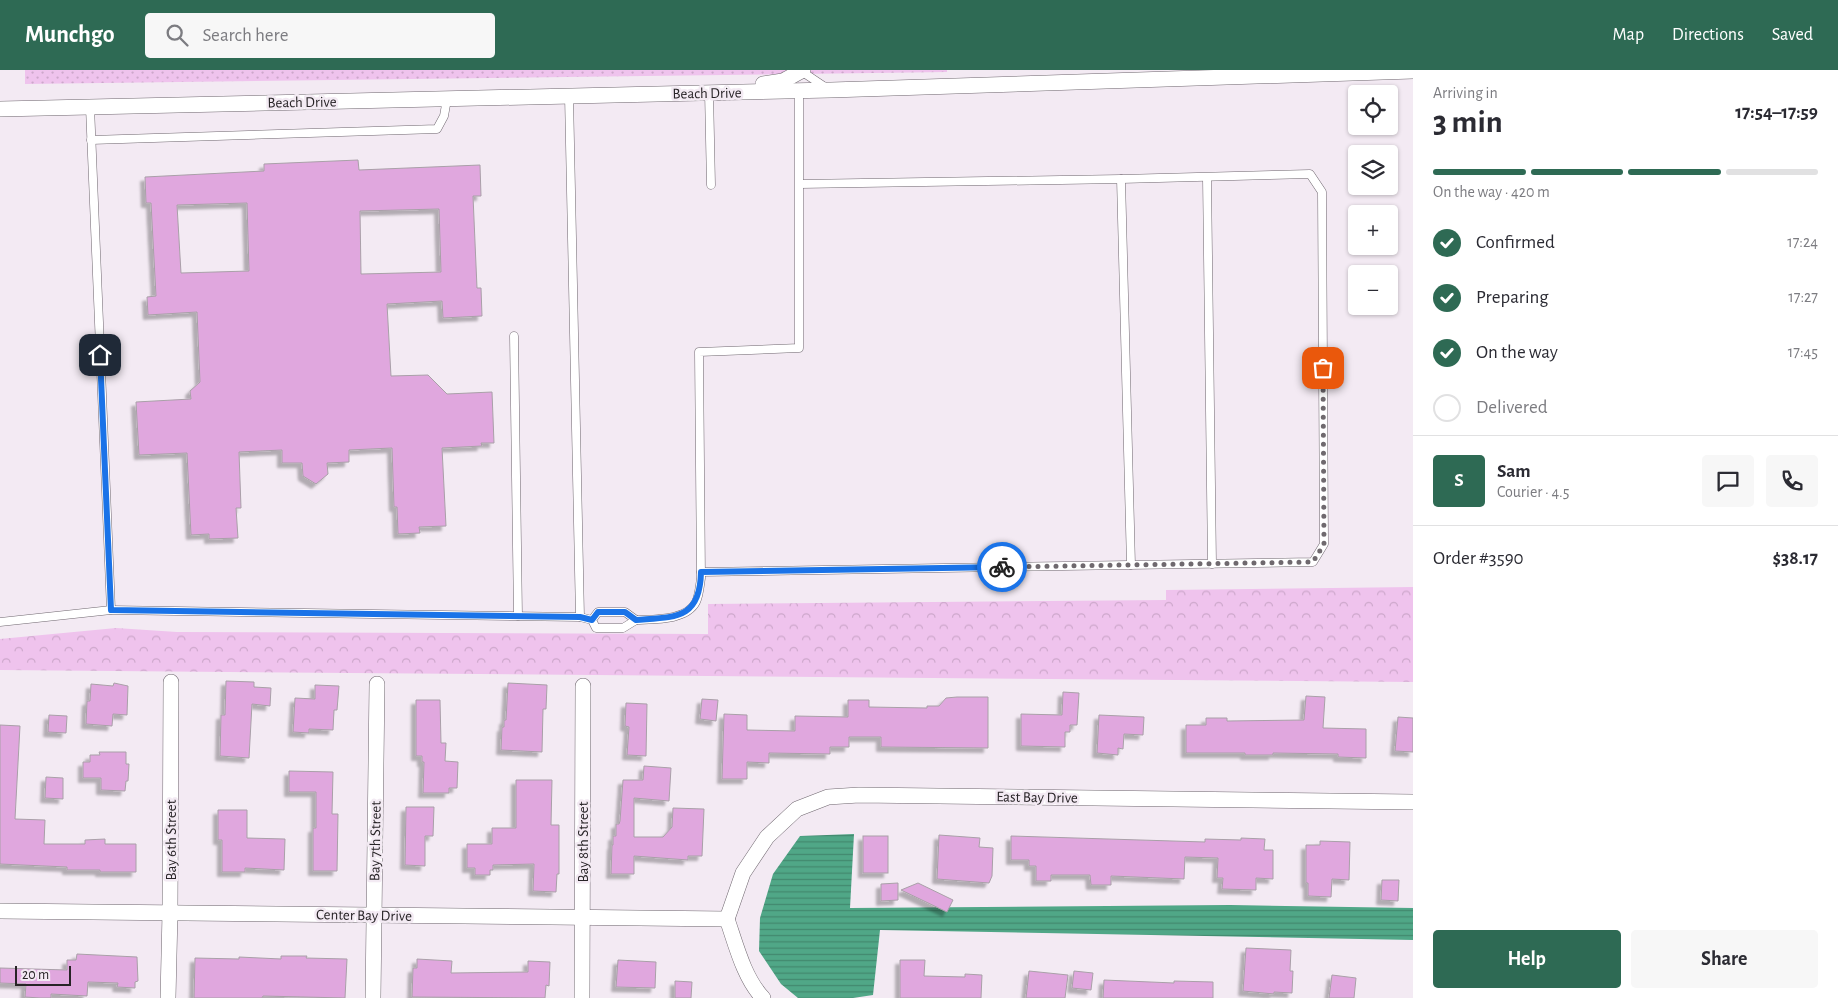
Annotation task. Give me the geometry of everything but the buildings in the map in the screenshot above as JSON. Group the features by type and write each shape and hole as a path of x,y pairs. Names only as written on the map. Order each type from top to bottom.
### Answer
{"street":[{"path":"709,92 782,81 802,71"},
{"name":"Beach Drive","path":"0,109 799,91 1413,71"},
{"name":"Bay 6th Street","path":"168,998 171,682"},
{"name":"Bay 7th Street","path":"373,998 377,684"},
{"name":"Bay 8th Street","path":"582,998 583,686"},
{"name":"East Bay Drive","path":"727,919 743,873 766,837 797,809 828,797 859,794 1413,802"},
{"name":"Center Bay Drive","path":"0,911 727,919"},
{"path":"727,919 742,961 757,991 763,998"}],"lane":[{"path":"802,71 831,90"},
{"path":"0,622 111,610 580,617 592,620 596,628 624,628 636,620 668,617 686,612 696,602 701,572 699,352 799,348 799,91"},
{"path":"709,92 710,185"},
{"path":"569,96 580,617"},
{"path":"91,140 437,129 444,116 447,99"},
{"path":"90,107 111,610"},
{"path":"701,572 1313,562 1324,544 1322,192 1310,174 1207,178 800,184"},
{"path":"1207,178 1212,564"},
{"path":"1121,179 1131,565"},
{"path":"514,336 518,616"},
{"path":"592,620 598,612 625,612 636,620"}],"green space":[{"path":"25,70 947,70 947,72 25,84"},
{"path":"1413,587 1413,682 0,670 0,639 116,628 177,632 708,634 708,604 1166,600 1166,590"}],"shaded area":[{"path":"854,834 850,908 1230,905 1413,908 1413,940 880,930 873,995 853,998 798,998 781,984 759,951 760,918 773,874 800,836"}],"way so far":[{"path":"1002,567 1313,562 1324,544 1323,368"}],"route":[{"path":"100,355 111,610 580,617 592,620 598,612 625,612 636,620 668,617 686,612 696,602 701,572 1002,567"}]}
